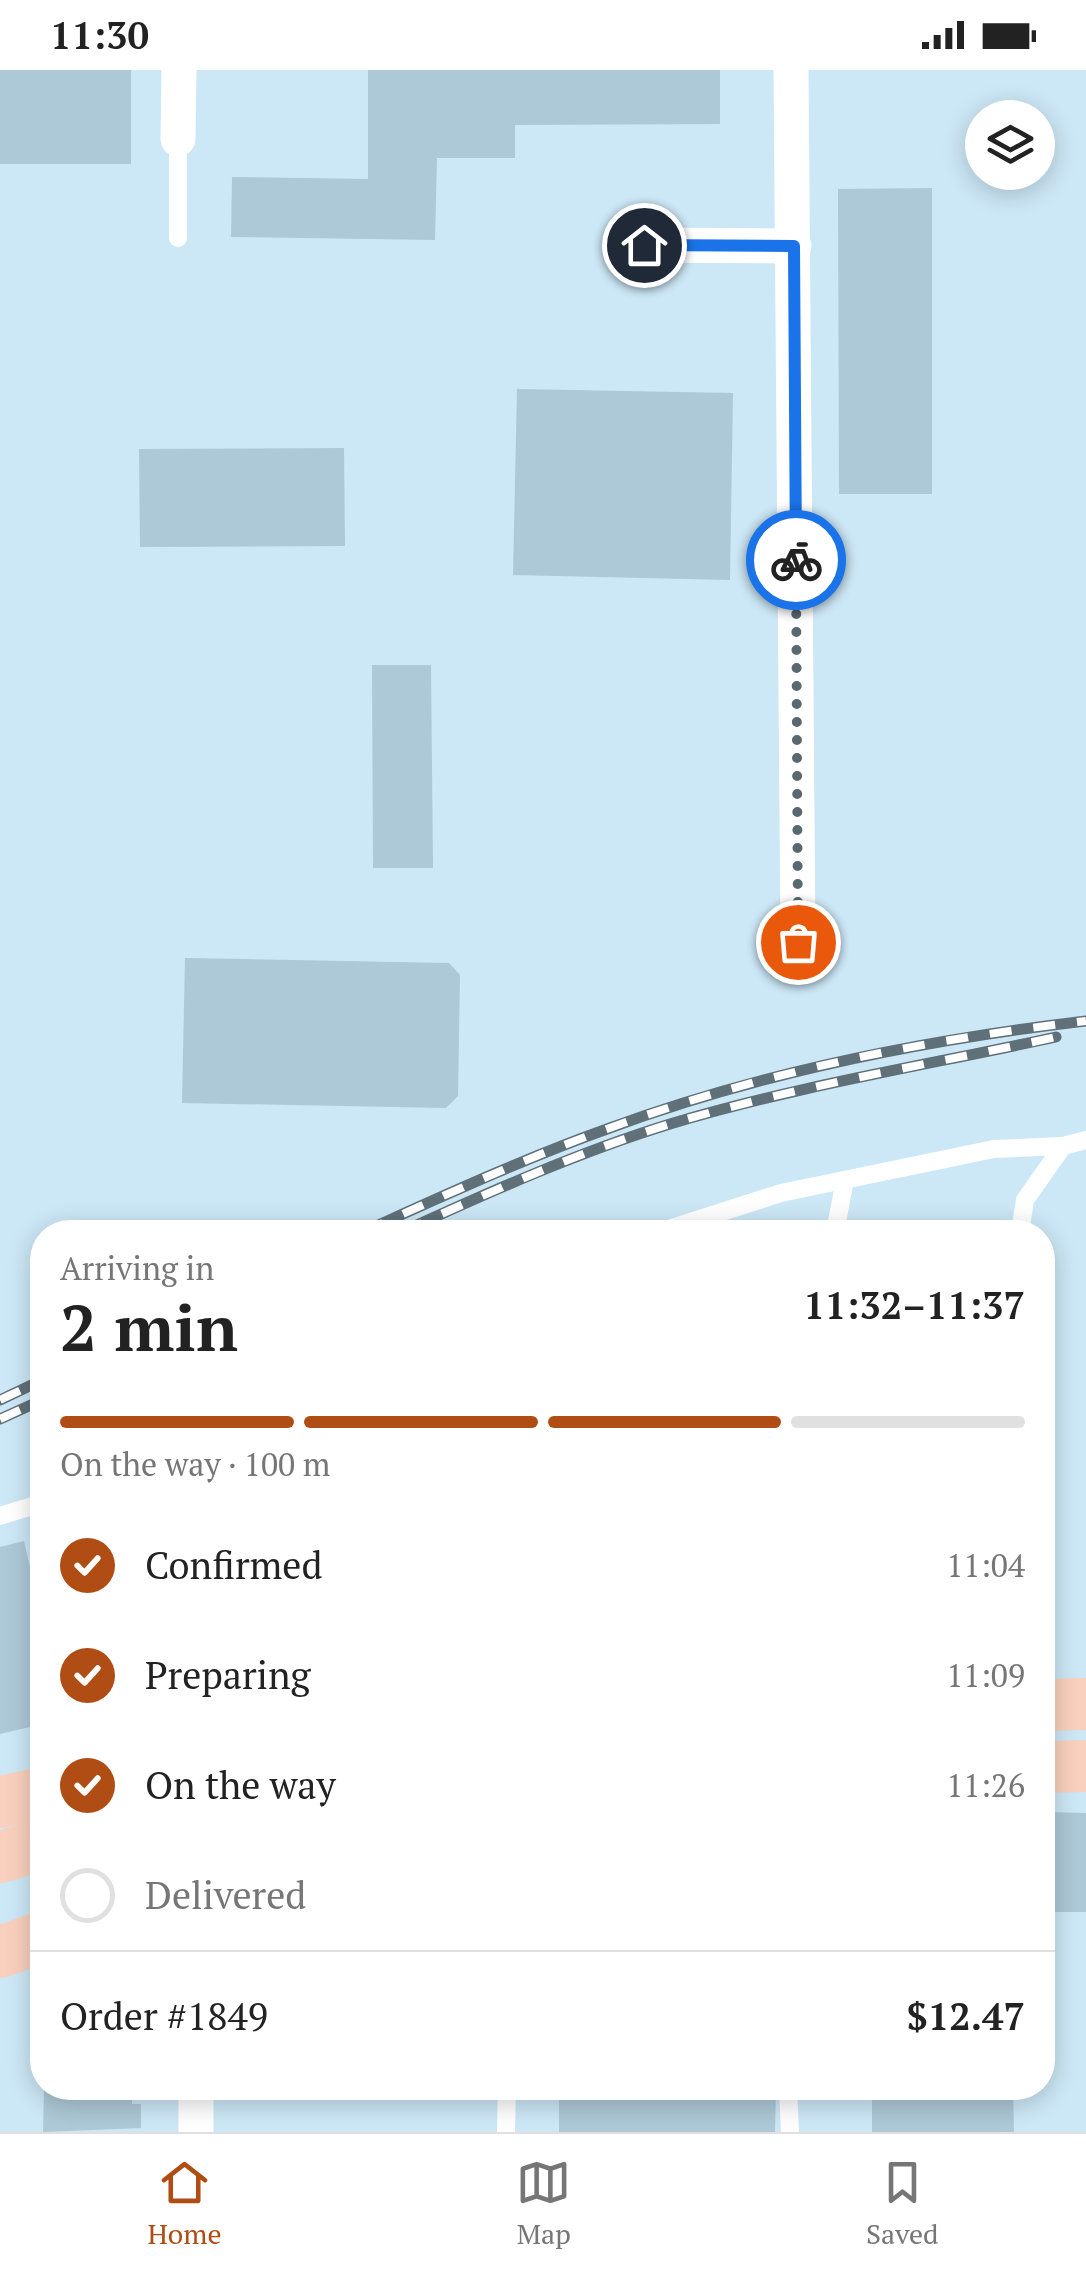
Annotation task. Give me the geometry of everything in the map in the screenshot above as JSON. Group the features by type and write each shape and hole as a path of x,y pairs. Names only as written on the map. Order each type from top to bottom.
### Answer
{"main road":[{"path":"1055,1704 1086,1704"},
{"path":"1055,1767 1086,1766"},
{"path":"0,1802 30,1796"},
{"path":"0,1857 30,1848"},
{"path":"0,1922 30,1913"},
{"path":"0,1952 30,1941"}],"street":[{"path":"178,139 179,70"},
{"path":"791,70 798,942"},
{"path":"644,245 794,246"},
{"path":"196,2100 196,2132"}],"lane":[{"path":"178,139 178,238"},
{"path":"697,1220 782,1193 994,1149 1063,1146 1086,1140"},
{"path":"1022,1220 1025,1200 1063,1146"},
{"path":"837,1220 845,1180"},
{"path":"0,1516 30,1507"},
{"path":"506,2132 507,2100"},
{"path":"789,2100 790,2132"}],"building":[{"path":"0,70 131,70 131,164 0,164"},
{"path":"368,70 720,70 720,124 515,125 515,158 437,158 435,240 231,237 232,177 368,179"},
{"path":"932,188 932,494 839,494 838,189"},
{"path":"517,389 733,393 730,580 513,575"},
{"path":"344,448 345,546 140,547 139,449"},
{"path":"372,665 431,665 433,868 373,868"},
{"path":"185,958 449,963 460,975 458,1096 446,1108 182,1103"},
{"path":"24,1541 30,1567 30,1727 0,1734 0,1547"},
{"path":"1055,1812 1086,1813 1086,1912 1055,1912"},
{"path":"44,2100 132,2100 132,2104 141,2104 141,2128 43,2132"},
{"path":"559,2100 776,2100 775,2132 559,2132"},
{"path":"872,2100 1013,2100 1014,2132 872,2132"}],"railway":[{"path":"390,1220 607,1129 724,1091 903,1048 1086,1021"},
{"path":"429,1220 568,1160 670,1124 814,1087 1056,1037"},
{"path":"0,1400 30,1386"},
{"path":"0,1419 30,1405"}],"way so far":[{"path":"796,560 798,942"}],"route":[{"path":"644,245 794,246 796,560"}]}
